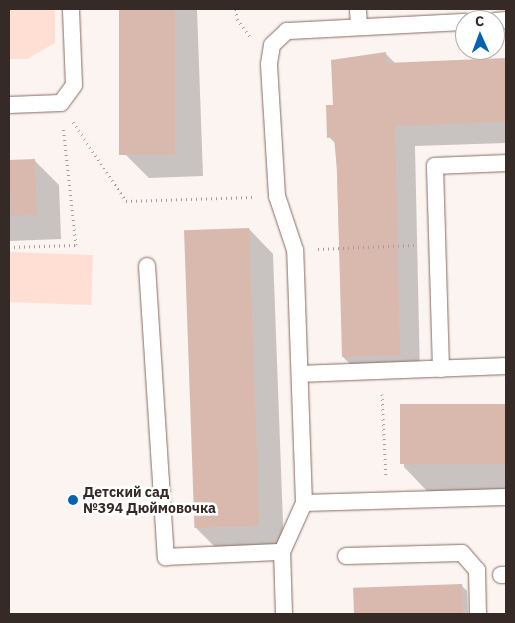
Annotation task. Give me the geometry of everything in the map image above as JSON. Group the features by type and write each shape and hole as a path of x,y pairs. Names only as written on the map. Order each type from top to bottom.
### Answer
{"lane":[{"path":"9,105 61,103 74,85 72,9"},
{"path":"358,9 359,26"},
{"path":"284,614 282,552 304,503 295,250 277,196 269,64 272,45 287,31 455,22"},
{"path":"441,369 435,166 506,163"},
{"path":"147,266 166,557 282,552"},
{"path":"300,374 506,366"},
{"path":"304,503 506,497"},
{"path":"346,556 462,553 477,570 478,614"}],"path":[{"path":"61,103 126,201 277,196"},
{"path":"9,247 76,245 61,103"},
{"path":"295,250 436,244"},
{"path":"381,371 387,501"}],"shaded area":[{"path":"9,9 55,9 55,43 27,59 9,59"},
{"path":"9,252 93,255 91,305 9,302"}],"building":[{"path":"119,9 175,9 175,155 119,155"},
{"path":"386,52 386,63 505,60 506,58 506,122 395,126 400,355 342,357 337,170 334,137 327,138 326,105 333,105 331,60"},
{"path":"35,159 37,215 11,216 9,160"},
{"path":"249,228 259,526 194,528 184,230"},
{"path":"400,404 506,404 506,464 400,464"},
{"path":"462,584 463,614 354,614 353,588"}],"place":[{"name":"Детский сад №394 Дюймовочка","path":"73,500"}]}
